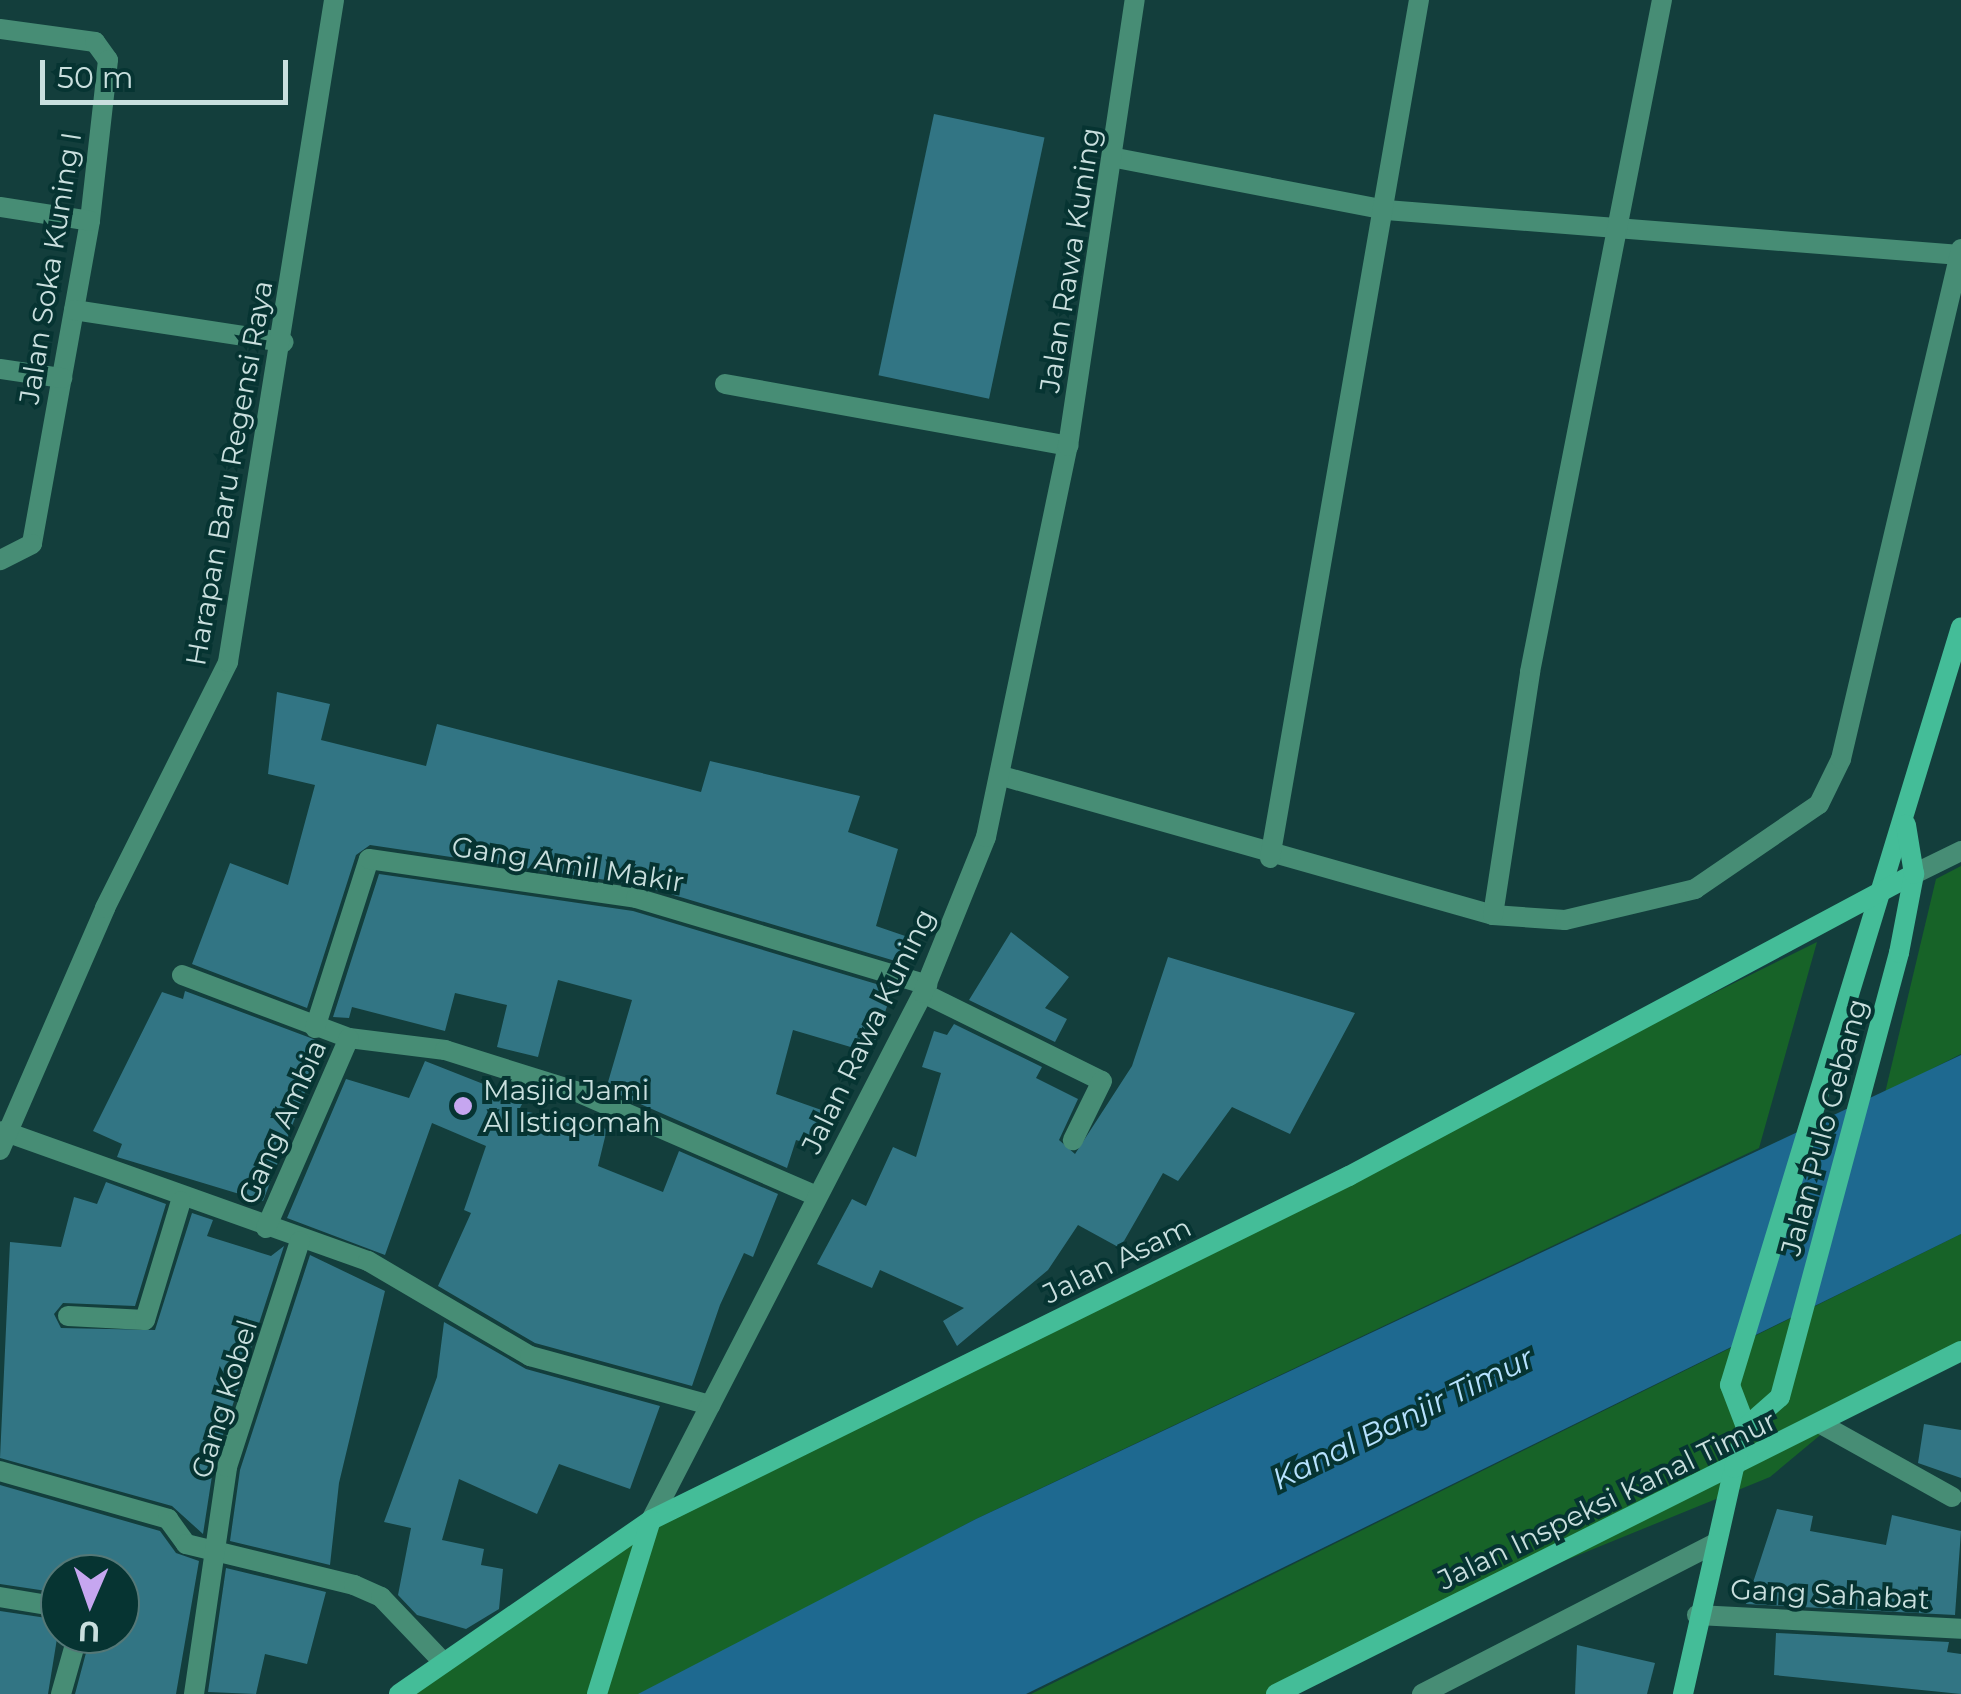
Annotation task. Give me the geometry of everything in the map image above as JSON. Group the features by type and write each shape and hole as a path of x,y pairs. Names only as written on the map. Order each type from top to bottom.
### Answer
{"street":[{"name":"Harapan Baru Regensi Raya","path":"4,1138 105,908 228,662 284,342 334,0"},
{"name":"Jalan Rawa Kuning","path":"597,1694 616,1620 651,1520 925,989 1002,776 1068,446 1116,158 1134,0"},
{"path":"1270,858 1386,210 1419,0"},
{"path":"1493,914 1614,232 1662,0"},
{"name":"Jalan Soka Kuning I","path":"0,29 94,42 108,60 90,221 32,544 0,560"},
{"path":"1002,776 1270,858 1493,914 1566,920 1695,889 1819,804 1840,759 1892,563 1960,252 1614,232 1386,210 1116,158"},
{"path":"0,207 90,221"},
{"path":"74,310 284,342"},
{"path":"0,369 62,378"},
{"path":"725,384 1068,446"},
{"name":"Jalan Pulo Gebang","path":"1906,825 1914,874 1899,953 1780,1397 1746,1427 1730,1385 1873,897 1906,825 1961,627"},
{"path":"1914,874 1961,851"},
{"name":"Gang Amil Makir","path":"316,1028 370,859 636,898 925,989"},
{"name":"Jalan Asam","path":"399,1694 651,1520 1348,1176 1914,874"},
{"path":"182,975 349,1038 514,1070 817,1196"},
{"path":"925,989 1102,1082 1073,1140"},
{"name":"Gang Ambia","path":"266,1228 349,1038"},
{"path":"4,1138 181,1201 368,1261 530,1356 710,1405"},
{"path":"68,1316 145,1320 181,1201"},
{"name":"Gang Kobel","path":"194,1694 219,1552 227,1467 300,1241"},
{"name":"Jalan Inspeksi Kanal Timur","path":"1276,1694 1961,1351"},
{"path":"1821,1424 1952,1496"},
{"path":"1683,1694 1697,1615 1746,1427"},
{"path":"0,1471 168,1519 179,1541 381,1596 444,1663"},
{"path":"1422,1694 1716,1543"},
{"path":"0,1597 40,1604"},
{"name":"Gang Sahabat","path":"1697,1615 1961,1629"},
{"path":"62,1694 73,1654"}],"green space":[{"path":"1961,866 1961,1054 1885,1093 1936,879"},
{"path":"1817,942 1759,1148 976,1519 642,1694 399,1694 651,1520"},
{"path":"1961,1234 1961,1350 1842,1417 1770,1477 1471,1599 1282,1694 1031,1694"}],"water":[{"name":"Kanal Banjir Timur","path":"1961,1055 1961,1234 1026,1694 638,1694 976,1519"}],"building":[{"path":"934,114 1045,137 989,399 878,375"},
{"path":"277,692 330,704 321,740 426,766 437,724 701,792 710,761 860,796 848,832 898,849 876,926 911,938 902,963 640,885 370,845 356,855 307,1008 192,964 230,863 288,885 315,785 268,774"},
{"path":"379,874 633,911 893,989 871,1053 793,1030 776,1094 830,1113 818,1147 796,1140 787,1168 606,1089 632,1000 558,980 538,1057 497,1047 507,1005 455,993 445,1031 352,1007 349,1018 333,1017"},
{"path":"1011,932 1069,977 1045,1008 1067,1019 1055,1042 969,1000"},
{"path":"1168,957 1355,1013 1290,1134 1232,1107 1178,1181 1163,1173 1120,1248 1078,1225 1048,1270 957,1346 943,1321 964,1308 880,1270 872,1288 817,1264 852,1199 866,1206 893,1147 916,1157 941,1073 922,1067 934,1031 947,1035 954,1024 1042,1067 1036,1078 1078,1099 1059,1140 1075,1154 1132,1066"},
{"path":"185,991 324,1043 263,1201 117,1157 122,1144 93,1131 162,992 183,999"},
{"path":"425,1061 524,1100 519,1110 607,1129 598,1166 663,1192 679,1151 778,1194 753,1257 744,1253 720,1305 692,1386 535,1343 438,1286 471,1213 464,1210 486,1146 432,1123 385,1255 287,1218 346,1079 409,1098"},
{"path":"106,1182 166,1204 135,1306 63,1303 54,1314 61,1328 155,1330 192,1213 213,1220 207,1236 271,1256 284,1246 214,1463 203,1534 172,1506 0,1458 10,1242 61,1247 74,1197 97,1204"},
{"path":"310,1255 385,1291 339,1483 330,1565 230,1541 240,1470"},
{"path":"444,1322 526,1369 660,1406 630,1489 559,1464 537,1514 459,1479 442,1540 484,1549 481,1565 503,1569 499,1609 466,1629 417,1615 398,1595 411,1528 384,1522 437,1377"},
{"path":"1924,1424 1961,1430 1961,1478 1918,1463"},
{"path":"0,1485 160,1531 176,1553 199,1561 176,1694 75,1694 86,1654 140,1654 140,1554 40,1554 40,1590 0,1584"},
{"path":"1777,1509 1813,1516 1810,1531 1886,1545 1892,1515 1961,1531 1955,1615 1746,1604"},
{"path":"226,1568 326,1592 307,1664 265,1654 256,1694 208,1692"},
{"path":"0,1611 40,1617 40,1654 54,1654 48,1694 0,1694"},
{"path":"1776,1633 1949,1642 1947,1652 1961,1654 1961,1694 1774,1675"},
{"path":"1577,1645 1655,1663 1647,1694 1575,1694"}],"place":[{"name":"Masjid Jami Al Istiqomah","path":"463,1106"}]}
